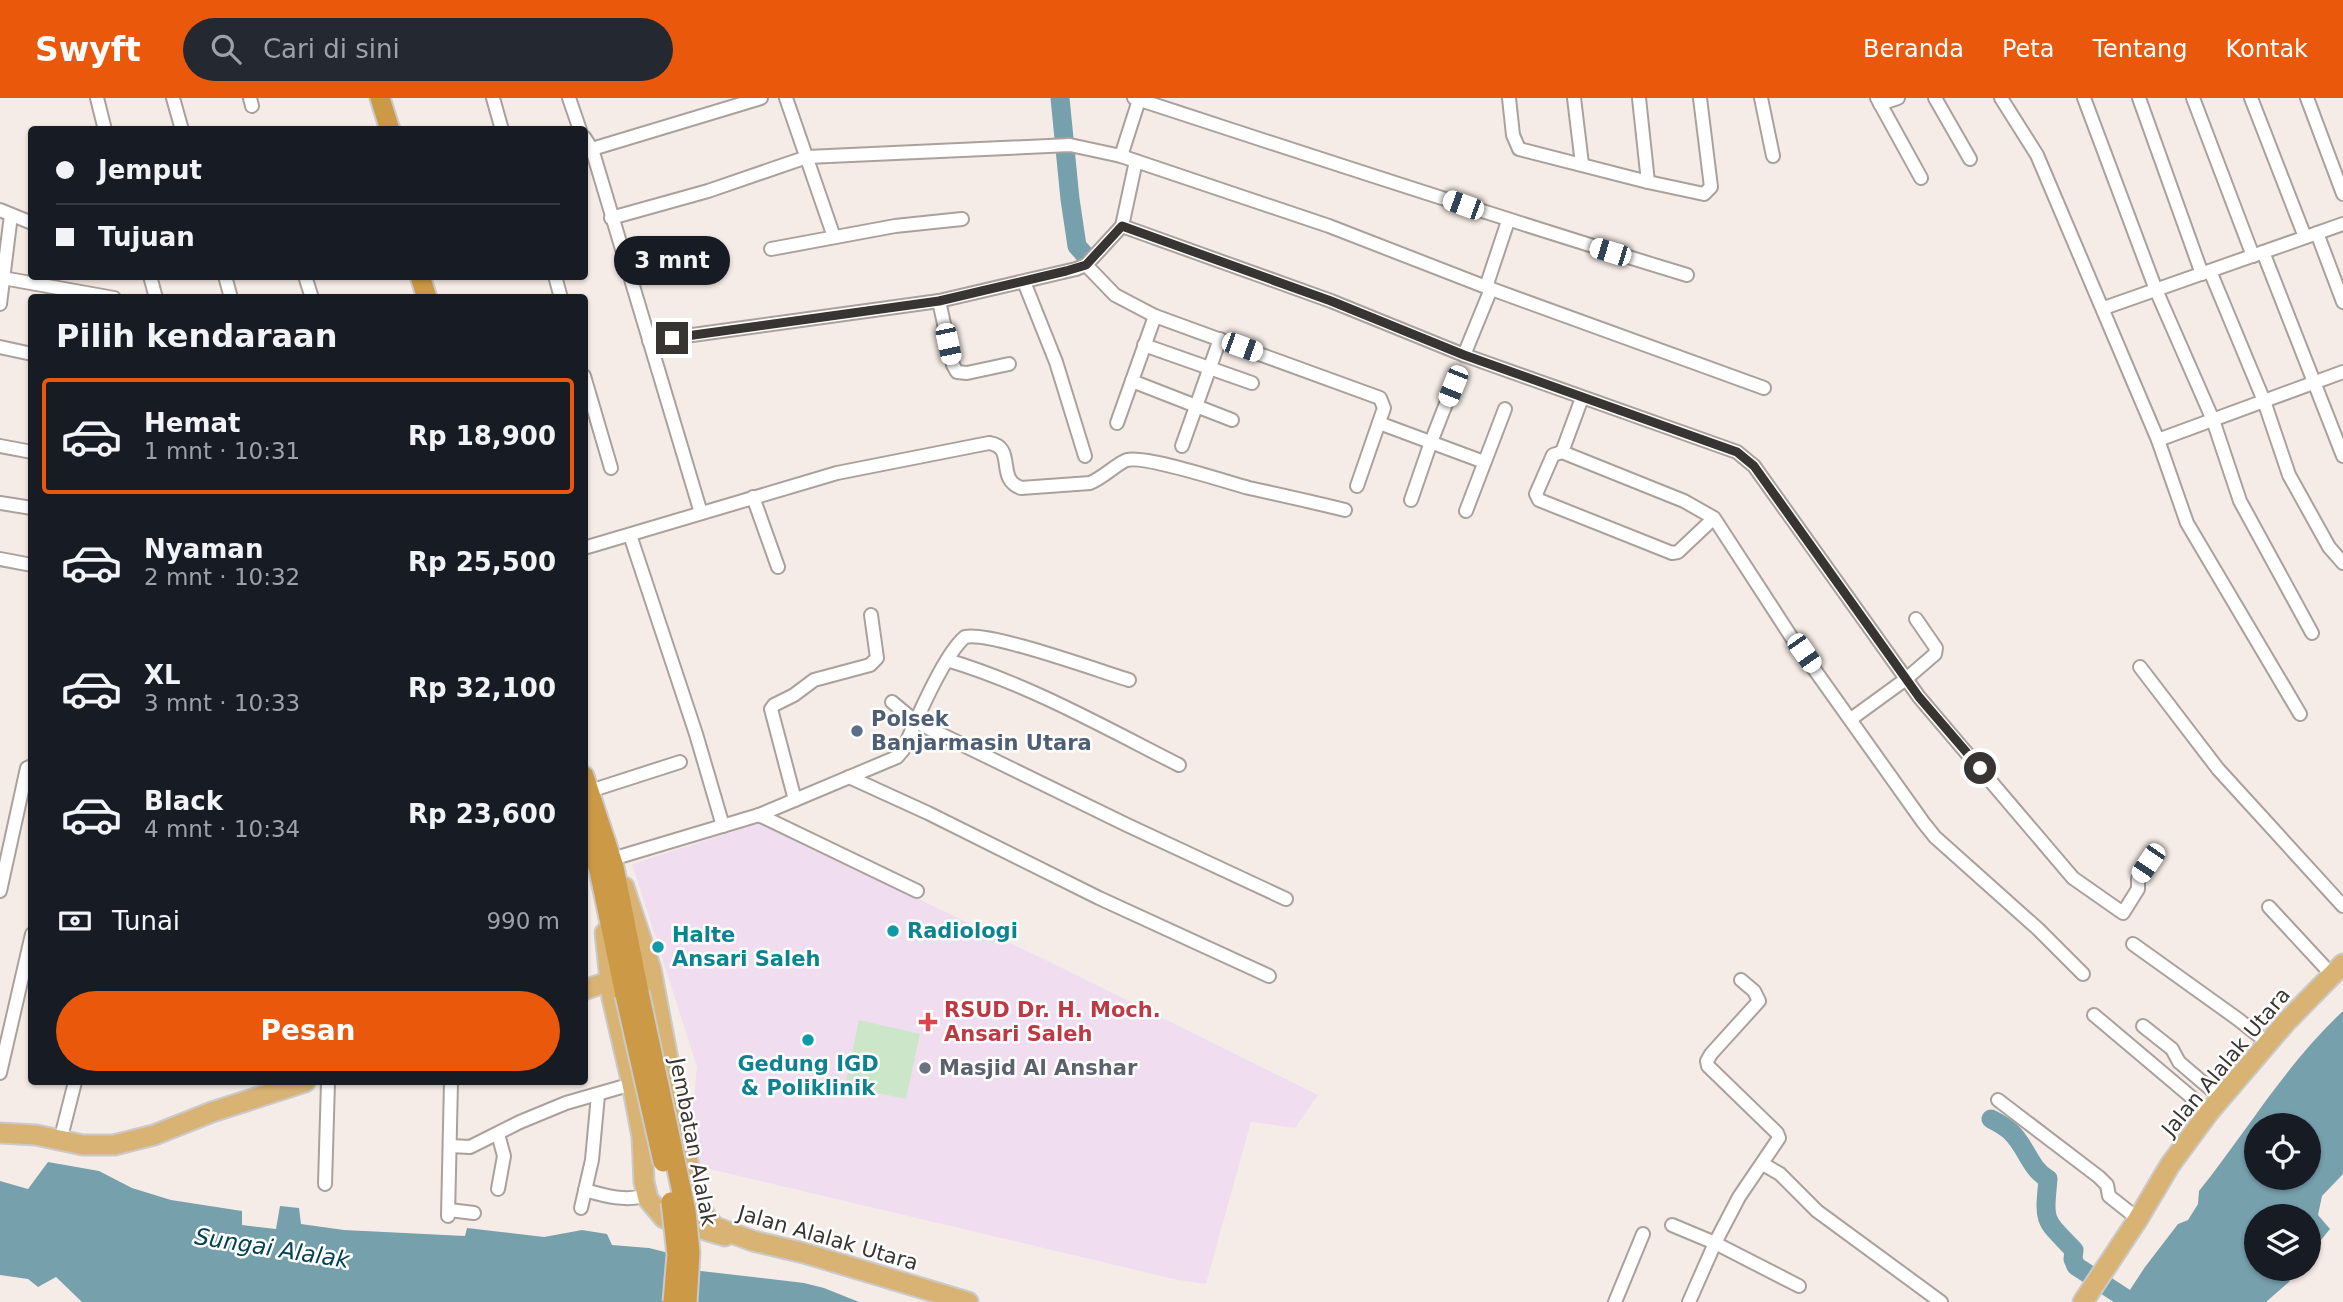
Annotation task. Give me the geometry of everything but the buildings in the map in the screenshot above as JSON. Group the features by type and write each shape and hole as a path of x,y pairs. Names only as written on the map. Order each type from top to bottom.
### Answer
{"highway":[{"path":"374,101 376,126"},
{"path":"374,101 388,126"},
{"path":"588,789 624,989"},
{"path":"588,831 601,865"},
{"name":"Jembatan Alalak","path":"624,989 673,1213 677,1255 673,1302"},
{"name":"Jembatan Alalak","path":"624,989 686,1211 690,1253 687,1302"}],"main road":[{"path":"601,865 624,989"},
{"name":"Jalan Alalak Utara","path":"601,865 631,906 652,969 685,1150 703,1224 753,1241 841,1263 968,1302"},
{"name":"Jalan Alalak Utara","path":"2082,1302 2138,1219 2170,1165 2215,1105 2268,1043 2337,970"},
{"path":"588,989 624,989"},
{"path":"624,989 612,998 642,1137 647,1195 664,1218 703,1224"},
{"path":"0,1133 36,1135 97,1146 132,1142 270,1087"}],"street":[{"path":"96,98 104,126"},
{"path":"173,98 181,126"},
{"path":"493,98 501,126"},
{"path":"569,98 579,126"},
{"path":"592,149 761,98"},
{"path":"786,98 834,237"},
{"path":"1508,98 1517,148 1704,194 1711,187 1700,98"},
{"path":"1574,98 1581,164"},
{"path":"1639,98 1648,182"},
{"path":"1761,98 1773,156"},
{"path":"1898,98 1878,101 1921,178"},
{"path":"1936,98 1970,159"},
{"path":"2001,98 2037,155 2104,308 2158,440 2187,523 2300,714"},
{"path":"2084,98 2156,290 2213,420 2240,501 2312,633"},
{"path":"2139,98 2206,272 2264,401 2288,475 2329,547 2343,563"},
{"path":"2193,98 2343,456"},
{"path":"2251,98 2343,302"},
{"path":"2307,98 2343,194"},
{"path":"1121,156 1136,99 1508,221 1687,275"},
{"path":"588,143 701,513"},
{"path":"611,218 708,191 807,158 1065,145 1121,156 1329,226 1488,288 1764,388"},
{"path":"649,341 939,301 1088,264 1122,226 1136,161"},
{"path":"0,304 6,212 28,221"},
{"path":"771,249 895,226 962,219"},
{"path":"1464,355 1508,221"},
{"path":"2104,308 2343,224"},
{"path":"1122,226 1331,301 1464,355 1737,452 1754,466 1919,697 2073,878 2123,914 2138,889 2138,879 2148,863"},
{"path":"1088,264 1115,295 1155,316 1378,397 1384,408 1357,486"},
{"path":"3,278 92,294"},
{"path":"1024,282 1056,362 1085,456"},
{"path":"939,301 953,365 957,372 967,373 1009,364"},
{"path":"1117,423 1155,316"},
{"path":"1182,446 1220,339"},
{"path":"1144,345 1252,383"},
{"path":"0,347 28,353"},
{"path":"2158,440 2343,372"},
{"path":"1132,381 1232,420"},
{"path":"1411,500 1453,386"},
{"path":"588,390 611,468"},
{"path":"1562,452 1582,398"},
{"path":"1466,511 1505,409"},
{"path":"1379,424 1484,461"},
{"path":"588,547 837,473 989,443 1002,448 1009,480 1021,488 1090,483 1101,479 1125,461 1132,460 1167,465 1345,510"},
{"path":"0,446 28,451"},
{"path":"1714,518 1678,552 1672,553 1539,500 1536,494 1553,455 1562,452 1685,500 1714,518 1792,638 1935,837 2038,929 2083,974"},
{"path":"753,498 778,567"},
{"path":"0,503 28,507"},
{"path":"630,535 723,825"},
{"path":"0,559 28,564"},
{"path":"795,800 771,709 814,680 870,666 876,661 871,615"},
{"path":"1851,719 1906,679 1936,651 1916,620"},
{"path":"601,865 759,815 897,757 903,750 947,660 961,640 971,636 1025,648 1129,680"},
{"path":"947,660 978,669 1037,695 1179,765"},
{"path":"2140,667 2218,769 2343,906"},
{"path":"892,702 916,722 1286,899"},
{"path":"588,783 680,762"},
{"path":"0,891 28,768"},
{"path":"849,777 1099,898 1269,976"},
{"path":"759,815 917,891"},
{"path":"2269,907 2337,970"},
{"path":"2133,944 2268,1043"},
{"path":"0,1073 28,951"},
{"path":"1694,1300 1715,1243 1739,1197 1778,1142 1777,1133 1708,1066 1707,1061 1712,1054 1759,1001 1754,991 1741,980"},
{"path":"2094,1015 2215,1105"},
{"path":"2143,1026 2172,1049 2179,1062 2215,1105"},
{"path":"450,1146 470,1147 566,1103 632,1084"},
{"path":"60,1141 74,1085"},
{"path":"325,1184 328,1085"},
{"path":"451,1085 448,1213 474,1213"},
{"path":"581,1208 592,1160 598,1095"},
{"path":"1998,1100 2099,1177 2107,1185 2109,1196 2138,1219"},
{"path":"498,1133 503,1156 499,1189"},
{"path":"1763,1164 1780,1174 1817,1212 1941,1302"},
{"path":"585,1190 629,1198 647,1195"},
{"path":"1672,1225 1715,1243 1799,1286"},
{"path":"1615,1302 1643,1234"}],"shaded area":[{"name":"RSUD Dr. H. Moch. Ansari Saleh","path":"760,823 1318,1095 1295,1128 1251,1122 1206,1284 1178,1280 697,1166 691,1124 697,1067 632,864"}],"green space":[{"path":"859,1020 920,1034 906,1099 845,1086"}],"water":[{"path":"2343,1011 2343,1174 2322,1196 2320,1204 2244,1204 2244,1281 2289,1282 2266,1302 2122,1302 2178,1224 2188,1220 2198,1204 2199,1191 2244,1131 2244,1190 2321,1190 2321,1113 2257,1113 2303,1053"},
{"name":"Sungai Alalak","path":"48,1162 99,1171 132,1188 171,1200 242,1211 242,1225 276,1229 280,1206 299,1208 301,1224 344,1230 465,1236 467,1228 544,1237 582,1230 607,1234 612,1245 665,1252 701,1271 804,1283 859,1302 82,1302 56,1277 38,1287 28,1279 0,1275 0,1181 28,1189"},
{"path":"2321,1218 2330,1229 2321,1240"}],"waterway":[{"path":"1060,98 1077,246 1085,255"},
{"path":"1991,1119 2015,1137 2036,1169 2048,1179 2048,1219 2056,1232 2074,1250 2073,1259 2076,1266 2131,1302"}],"place":[{"name":"Polsek Banjarmasin Utara","path":"857,731"},
{"name":"Radiologi","path":"893,931"},
{"name":"Halte Ansari Saleh","path":"658,947"},
{"name":"RSUD Dr. H. Moch. Ansari Saleh","path":"928,1022"},
{"name":"Gedung IGD & Poliklinik","path":"808,1040"},
{"name":"Masjid Al Anshar","path":"925,1068"}],"route":[{"path":"672,338 939,301 1024,282 1086,265 1122,226 1331,301 1464,355 1737,452 1754,466 1919,697 1980,768"}]}
